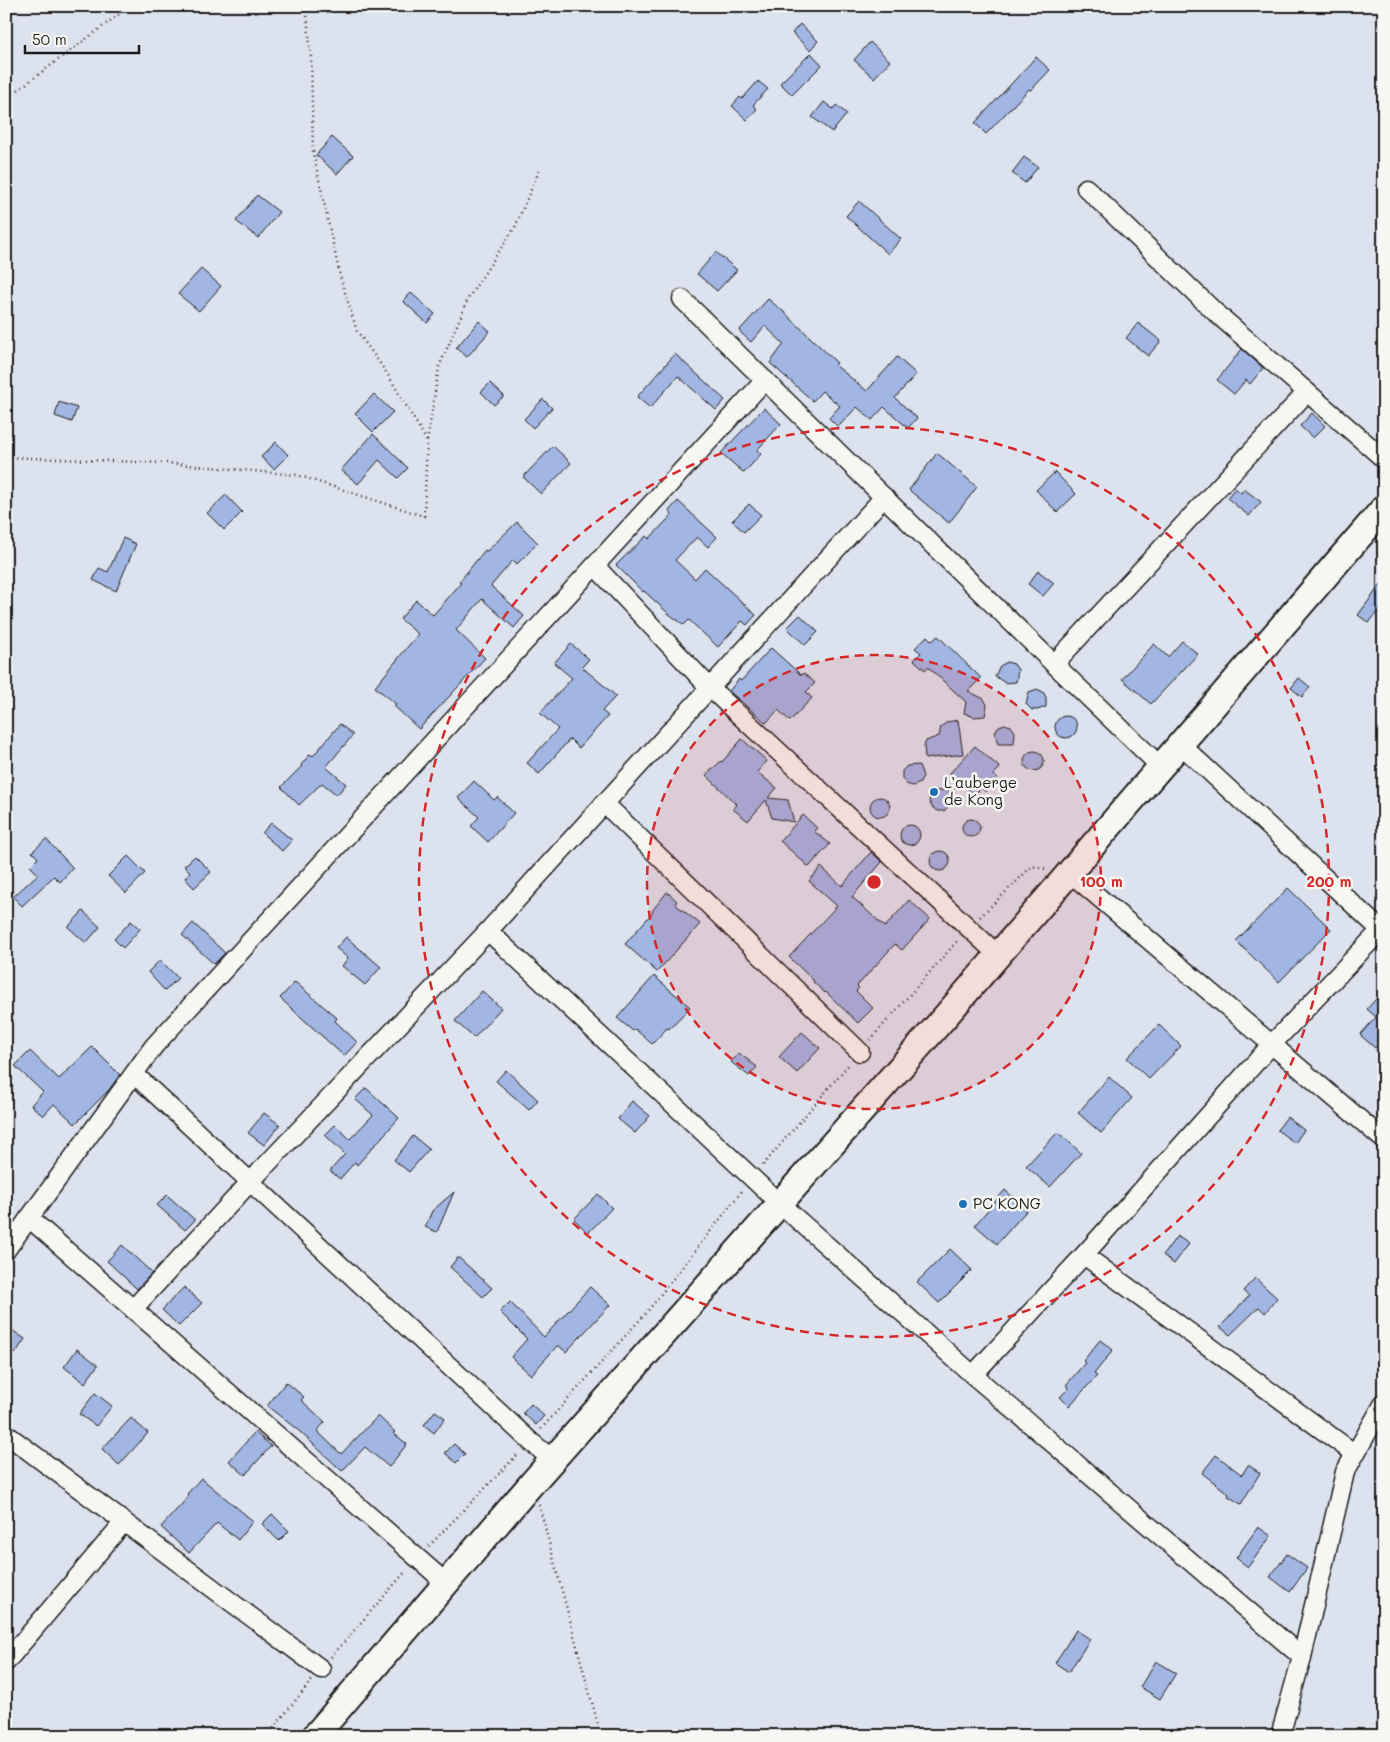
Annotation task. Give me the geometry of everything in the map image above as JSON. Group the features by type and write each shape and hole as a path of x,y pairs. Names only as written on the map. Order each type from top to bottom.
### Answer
{"main road":[{"path":"315,1736 552,1460 998,955 1384,508"}],"street":[{"path":"1086,188 1215,312 1384,459"},
{"path":"682,299 1160,766"},
{"path":"6,1250 154,1046 765,380"},
{"path":"1054,664 1307,392"},
{"path":"133,1309 251,1181 488,932 884,497"},
{"path":"594,566 710,688 998,955"},
{"path":"973,1375 1084,1255 1272,1044 1382,932 1180,744"},
{"path":"604,803 860,1052"},
{"path":"1069,872 1384,1140"},
{"path":"488,932 780,1204 973,1375 1302,1657"},
{"path":"134,1074 552,1460"},
{"path":"29,1218 446,1583"},
{"path":"1084,1255 1355,1454"},
{"path":"1280,1736 1302,1657 1345,1472 1384,1403"},
{"path":"6,1434 321,1669"},
{"path":"6,1662 124,1522"}],"path":[{"path":"6,99 130,6"},
{"path":"306,6 311,54 313,152 340,276 357,331 388,375 427,442"},
{"path":"6,457 166,463 297,476 424,516 427,442 439,366 469,297 515,227 538,171"},
{"path":"267,1736 321,1669 417,1558 530,1441 647,1312 752,1178 969,928 1032,866 1069,872"},
{"path":"533,1482 601,1736"}],"building":[{"path":"800,24 818,41 810,50 792,33"},
{"path":"870,42 890,61 874,78 854,60"},
{"path":"811,53 822,65 792,95 780,83"},
{"path":"1036,57 1050,70 986,134 975,123"},
{"path":"758,81 768,89 753,105 757,109 747,120 732,106 740,97 742,99"},
{"path":"824,102 833,109 836,105 847,114 832,132 812,117"},
{"path":"332,137 353,156 337,174 316,155"},
{"path":"1024,157 1038,167 1025,183 1012,173"},
{"path":"257,195 279,212 258,238 236,221"},
{"path":"859,201 901,239 888,254 846,216"},
{"path":"716,252 737,270 717,291 697,274"},
{"path":"201,269 221,286 199,311 178,294"},
{"path":"411,293 435,314 427,323 403,301"},
{"path":"768,299 837,363 835,365 867,391 897,357 916,374 895,398 917,418 908,428 884,407 872,420 857,407 838,427 829,418 840,406 822,391 813,401 770,363 784,344 765,326 751,342 739,331"},
{"path":"479,321 490,331 467,357 456,348"},
{"path":"1138,323 1161,341 1148,356 1126,338"},
{"path":"1242,349 1263,368 1250,384 1246,380 1234,394 1217,380"},
{"path":"675,354 725,400 716,410 678,376 650,408 637,397"},
{"path":"490,383 504,396 494,405 481,392"},
{"path":"374,394 393,412 373,432 355,414"},
{"path":"543,399 552,408 533,428 524,419"},
{"path":"59,402 77,408 72,422 55,416"},
{"path":"764,408 781,424 757,450 761,454 744,473 721,453"},
{"path":"1312,413 1325,426 1313,438 1300,426"},
{"path":"373,434 408,468 398,478 379,460 358,484 341,470"},
{"path":"276,442 288,455 274,469 261,457"},
{"path":"553,446 571,463 541,494 523,477"},
{"path":"937,453 977,487 949,523 909,490"},
{"path":"1055,472 1076,494 1057,512 1036,490"},
{"path":"1235,488 1241,493 1244,489 1261,502 1249,516 1227,498"},
{"path":"226,495 242,512 224,530 207,513"},
{"path":"678,501 717,537 708,547 697,537 675,560 695,579 705,568 756,615 747,625 742,621 718,647 689,620 684,625 669,614 616,565 646,536 649,539 672,515 669,511"},
{"path":"749,504 761,515 744,532 732,521"},
{"path":"517,522 538,543 517,564 513,560 491,586 524,616 514,628 482,599 456,630 485,658 419,729 394,706 396,704 375,687 418,634 400,619 416,600 433,615 461,583 459,582 485,550 487,551"},
{"path":"123,538 136,544 116,591 93,580 99,568 108,572"},
{"path":"1038,571 1054,583 1043,596 1028,584"},
{"path":"1384,580 1384,603 1369,623 1358,615"},
{"path":"800,615 818,632 805,645 787,628"},
{"path":"927,636 932,641 938,636 981,678 968,691 984,699 987,705 985,716 974,717 964,713 966,702 928,667 925,670 914,660 921,653 915,648"},
{"path":"1182,641 1198,654 1151,704 1122,679 1154,644 1168,657"},
{"path":"571,644 589,659 582,667 616,696 602,711 608,716 579,748 570,739 539,774 527,763 558,729 540,713 572,678 554,663"},
{"path":"771,648 801,675 803,673 815,683 806,692 812,698 790,721 778,710 766,723 729,691 739,679 741,681"},
{"path":"1007,662 1014,664 1018,670 1016,682 1005,683 995,676 1000,666"},
{"path":"1299,678 1310,687 1302,697 1291,688"},
{"path":"1037,689 1043,692 1046,697 1046,707 1032,710 1026,704 1029,692"},
{"path":"1066,716 1074,719 1077,727 1074,735 1066,738 1058,735 1055,727 1058,719"},
{"path":"958,720 963,754 925,759 924,746 926,741 939,736 941,727 947,722"},
{"path":"340,724 353,735 326,767 346,784 337,795 322,783 299,805 281,787 302,766 310,754 313,756"},
{"path":"1004,724 1011,726 1015,732 1014,744 998,744 995,733 998,727"},
{"path":"742,739 767,761 757,772 777,788 768,798 788,800 794,822 772,818 766,800 748,821 733,809 737,805 706,775 722,762"},
{"path":"975,746 1000,768 993,775 998,779 986,792 981,788 974,795 950,773"},
{"path":"1034,751 1041,754 1044,761 1041,768 1034,771 1027,768 1024,761 1027,754"},
{"path":"919,765 923,776 920,783 913,786 906,784 902,778 902,771 907,766"},
{"path":"474,781 494,800 497,797 514,813 488,842 471,826 479,817 458,798"},
{"path":"954,790 949,806 944,811 937,811 932,807 929,801 932,791"},
{"path":"880,797 887,800 890,807 887,814 880,817 873,814 870,807 873,800"},
{"path":"803,815 817,828 814,831 830,844 809,867 780,841"},
{"path":"967,819 975,819 980,824 978,835 967,837 962,832 962,824"},
{"path":"271,823 292,840 282,851 262,833"},
{"path":"910,825 917,828 920,835 917,842 910,845 903,842 900,835 903,828"},
{"path":"46,839 73,868 60,882 54,876 22,906 13,897 38,874 30,866 38,858 32,852"},
{"path":"940,851 947,854 950,861 947,868 940,871 933,868 930,861 933,854"},
{"path":"871,852 882,862 852,897 885,927 909,900 930,919 902,950 895,944 857,986 859,988 856,991 873,1008 858,1023 789,957 837,906 809,881 821,867 842,886"},
{"path":"128,856 145,873 126,893 108,876"},
{"path":"195,856 211,872 194,888 185,878 190,872 184,866"},
{"path":"1288,888 1331,929 1279,982 1236,941"},
{"path":"667,892 677,901 675,904 700,924 657,972 625,944 653,912"},
{"path":"83,911 100,927 86,943 68,927"},
{"path":"131,921 140,929 123,948 114,939"},
{"path":"193,923 225,953 214,964 182,935"},
{"path":"346,937 381,967 365,985 342,966 348,958 336,948"},
{"path":"160,960 178,978 165,991 148,972"},
{"path":"654,976 690,1007 652,1044 635,1029 633,1031 617,1018"},
{"path":"295,982 337,1018 335,1021 357,1042 344,1056 280,998"},
{"path":"1384,990 1384,1039 1375,1048 1360,1035 1376,1017 1367,1009"},
{"path":"482,991 501,1008 474,1038 455,1021"},
{"path":"1159,1025 1181,1046 1149,1079 1127,1058"},
{"path":"802,1032 820,1048 797,1073 779,1057"},
{"path":"92,1047 120,1075 108,1091 75,1124 54,1104 43,1116 31,1105 43,1092 15,1066 30,1051 59,1079"},
{"path":"739,1053 757,1067 749,1076 731,1062"},
{"path":"506,1070 538,1100 529,1110 496,1081"},
{"path":"1109,1077 1132,1098 1101,1133 1078,1113"},
{"path":"366,1088 399,1118 357,1165 355,1162 340,1179 330,1171 345,1154 325,1135 335,1125 350,1139 373,1115 355,1099"},
{"path":"632,1101 650,1116 635,1133 618,1119"},
{"path":"264,1113 280,1125 264,1145 248,1133"},
{"path":"1287,1117 1304,1130 1295,1143 1277,1130"},
{"path":"1058,1132 1081,1153 1050,1187 1026,1166"},
{"path":"413,1136 429,1149 409,1172 394,1160"},
{"path":"1005,1190 1027,1210 997,1244 975,1225"},
{"path":"454,1192 437,1232 425,1227 432,1211"},
{"path":"598,1194 612,1208 588,1233 574,1219"},
{"path":"167,1195 195,1220 185,1230 157,1205"},
{"path":"1177,1236 1189,1244 1174,1264 1163,1255"},
{"path":"122,1245 152,1273 137,1289 107,1261"},
{"path":"950,1249 972,1270 939,1303 917,1282"},
{"path":"458,1257 492,1288 483,1297 450,1267"},
{"path":"1255,1278 1277,1298 1265,1313 1259,1307 1230,1335 1220,1327 1249,1296 1243,1291"},
{"path":"184,1287 202,1303 179,1326 162,1310"},
{"path":"590,1287 610,1305 566,1352 558,1345 531,1375 511,1357 527,1339 500,1312 510,1302 544,1337"},
{"path":"6,1326 25,1339 15,1354 6,1348"},
{"path":"1100,1340 1113,1350 1094,1374 1097,1376 1069,1406 1060,1397 1069,1388 1066,1385 1085,1363 1083,1361"},
{"path":"77,1349 98,1365 85,1383 64,1367"},
{"path":"286,1382 304,1397 301,1400 325,1422 317,1431 341,1454 378,1416 395,1432 393,1433 407,1444 389,1467 365,1447 342,1471 299,1431 267,1406"},
{"path":"95,1393 112,1406 96,1426 79,1414"},
{"path":"531,1404 544,1416 536,1425 523,1413"},
{"path":"435,1411 445,1418 434,1433 424,1425"},
{"path":"131,1418 148,1433 119,1465 102,1449"},
{"path":"255,1432 271,1446 245,1475 229,1461"},
{"path":"454,1444 465,1454 456,1463 445,1453"},
{"path":"1216,1455 1242,1475 1248,1465 1260,1473 1241,1504 1228,1496 1229,1494 1202,1473"},
{"path":"201,1478 253,1521 238,1540 217,1523 189,1553 161,1527 189,1496 187,1494"},
{"path":"272,1514 289,1531 279,1541 262,1524"},
{"path":"1258,1527 1271,1536 1248,1567 1236,1558"},
{"path":"1287,1554 1307,1568 1290,1592 1270,1577"},
{"path":"1076,1630 1090,1639 1069,1672 1055,1663"},
{"path":"1156,1661 1176,1673 1160,1699 1140,1687"}],"place":[{"name":"L’auberge de Kong","path":"934,792"},
{"name":"PC KONG","path":"963,1204"}]}
